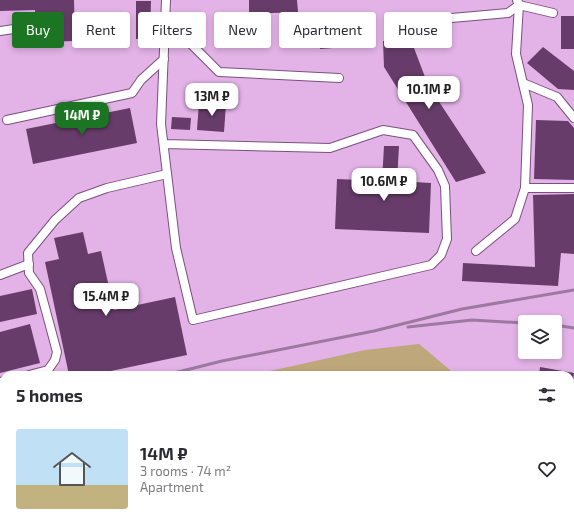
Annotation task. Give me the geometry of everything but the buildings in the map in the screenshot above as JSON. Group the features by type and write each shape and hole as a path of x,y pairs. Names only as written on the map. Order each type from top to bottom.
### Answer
{"lane":[{"path":"165,12 166,0"},
{"path":"518,3 553,13"},
{"path":"452,18 508,13 518,3"},
{"path":"476,251 515,219 524,188 528,105 516,54 518,3"},
{"path":"0,31 12,29"},
{"path":"164,48 161,124 176,248 193,320 431,265 441,255 447,238 445,186 438,170 413,135 383,130 330,148 164,144"},
{"path":"195,48 219,72 339,78"},
{"path":"7,120 132,93 141,80 164,59"},
{"path":"523,83 557,97 574,118"},
{"path":"44,371 48,370 55,360 57,352 40,288 29,273 28,253 55,220 79,198 107,188 167,174"},
{"path":"524,188 574,188"},
{"path":"0,275 29,264"}],"shaded area":[{"path":"419,344 451,371 270,371 365,350"}],"railway":[{"path":"182,371 222,361 374,331 462,309 574,290"},
{"path":"408,327 472,320 518,323"},
{"path":"562,326 574,328"}]}
